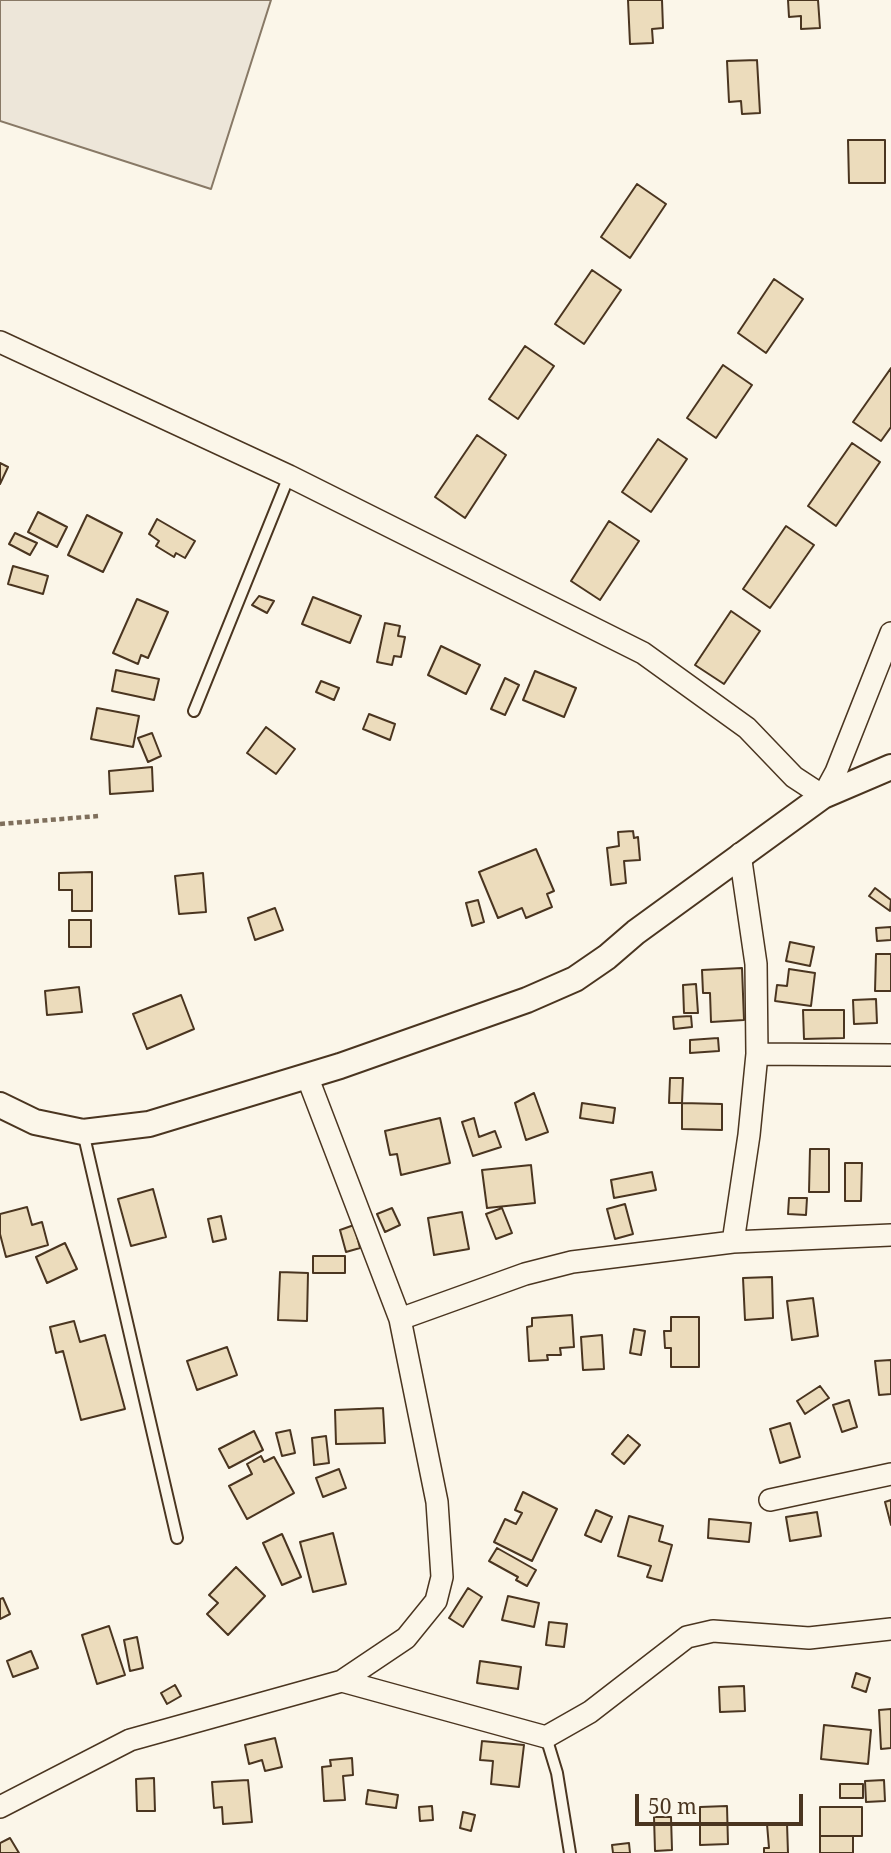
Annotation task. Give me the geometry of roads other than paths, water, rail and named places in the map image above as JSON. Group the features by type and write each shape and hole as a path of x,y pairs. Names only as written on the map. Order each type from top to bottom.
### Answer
{"street":[{"path":"0,342 289,476 643,653 747,728 794,777 823,796"},
{"path":"823,796 836,772 891,633"},
{"path":"0,1105 35,1122 83,1132 149,1124 307,1076 527,1000 575,979 740,854 823,796 891,767"},
{"path":"733,1242 749,1135 757,1054 756,964 740,854"},
{"path":"757,1054 891,1055"},
{"path":"0,1807 130,1740 342,1681 406,1638 436,1601 442,1577 437,1502 400,1319 307,1076"},
{"path":"400,1319 525,1274 572,1262 733,1242 891,1235"},
{"path":"770,1500 891,1474"},
{"path":"342,1681 546,1737 590,1712 687,1637 713,1632 810,1638 891,1629"}],"lane":[{"path":"194,711 289,476"},
{"path":"83,1132 177,1538"},
{"path":"546,1737 556,1773 570,1853"}]}
